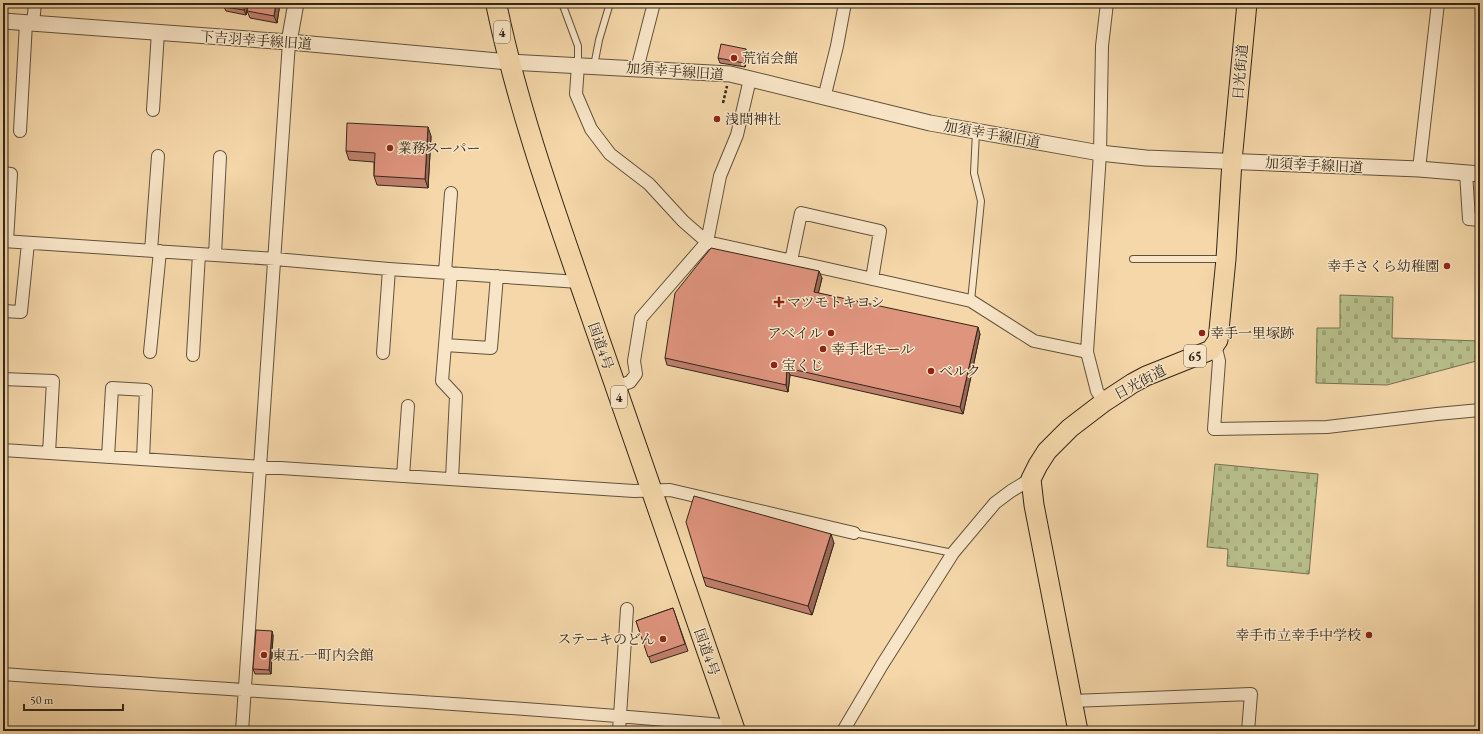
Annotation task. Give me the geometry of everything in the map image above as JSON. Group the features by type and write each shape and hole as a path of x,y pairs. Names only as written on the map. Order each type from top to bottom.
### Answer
{"highway":[{"name":"国道4号","path":"496,3 509,62 531,137 615,387 734,728"}],"main road":[{"name":"日光街道","path":"1031,480 1038,465 1048,451 1070,428 1104,402 1146,376 1211,350 1218,340 1226,258 1232,161 1247,3"},
{"path":"1031,480 1034,504 1078,731"}],"street":[{"path":"20,131 29,23 36,3"},
{"path":"242,731 289,42 296,3"},
{"path":"637,69 654,3"},
{"path":"824,98 837,46 845,3"},
{"path":"1104,402 1097,391 1087,352 1100,153 1102,46 1106,3"},
{"path":"1419,169 1438,3"},
{"name":"下吉羽幸手線旧道","path":"3,22 289,42 509,62"},
{"path":"153,110 158,32"},
{"name":"加須幸手線旧道","path":"509,62 730,74 930,123 1100,153 1146,158 1419,169 1473,174"},
{"path":"578,65 576,94 590,129 610,154 649,184 683,221 707,242 971,301 1034,341 1087,352"},
{"path":"615,387 630,382 636,374 634,361 641,318 707,242 720,176 737,135 750,79"},
{"path":"150,352 156,251 158,156"},
{"path":"214,255 220,157"},
{"path":"3,173 11,174 5,241 275,259 389,269 579,282"},
{"path":"1473,174 1469,220 1480,220"},
{"path":"451,193 445,345 442,381 456,396 452,479"},
{"path":"791,261 801,213 880,231 872,279"},
{"path":"3,311 21,312 28,243"},
{"path":"193,355 199,254"},
{"path":"383,353 389,269"},
{"path":"445,345 492,348 497,276"},
{"path":"1215,346 1219,361 1214,429 1327,427 1480,410"},
{"path":"3,379 53,382 49,453"},
{"path":"108,457 112,388 146,390 142,459"},
{"path":"403,476 408,406"},
{"path":"3,450 634,491 670,490 854,533"},
{"path":"843,731 882,665 953,553 995,504 1011,491 1031,480"},
{"path":"619,731 627,609"},
{"path":"3,674 244,689 620,716 734,728"},
{"path":"1072,701 1251,694 1248,731"}],"lane":[{"path":"562,3 578,46 578,65"},
{"path":"594,66 599,40 610,3"},
{"path":"971,301 980,201 974,173 976,131"},
{"path":"1133,259 1226,258"},
{"path":"854,533 953,553"}],"green space":[{"path":"1340,295 1393,297 1392,338 1480,341 1480,360 1387,385 1316,383 1317,328 1340,328"},
{"path":"1215,464 1318,474 1309,574 1227,566 1228,549 1207,547"}],"building":[{"path":"225,3 245,3 244,10 224,7"},
{"path":"249,3 276,3 274,16 247,11"},
{"name":"荒宿会館","path":"721,44 746,49 744,63 718,58"},
{"name":"業務スーパー","path":"347,123 428,127 425,179 374,176 375,153 346,151"},
{"name":"幸手北モール","path":"711,248 819,271 814,292 978,327 960,407 787,368 786,385 665,358 675,293"},
{"path":"694,496 831,534 808,606 703,577 686,522"},
{"name":"ステーキのどん","path":"673,608 685,644 648,657 636,621"},
{"name":"東五-一町内会館","path":"256,630 272,631 269,670 253,669"}],"place":[{"name":"荒宿会館","path":"734,58"},
{"name":"浅間神社","path":"717,119"},
{"name":"業務スーパー","path":"390,148"},
{"name":"幸手さくら幼稚園","path":"1447,266"},
{"name":"マツモトキヨシ","path":"779,302"},
{"name":"アベイル","path":"831,333"},
{"name":"幸手一里塚跡","path":"1202,333"},
{"name":"幸手北モール","path":"823,349"},
{"name":"宝くじ","path":"774,365"},
{"name":"ベルク","path":"931,371"},
{"name":"幸手市立幸手中学校","path":"1369,635"},
{"name":"ステーキのどん","path":"663,639"},
{"name":"東五-一町内会館","path":"264,655"}]}
